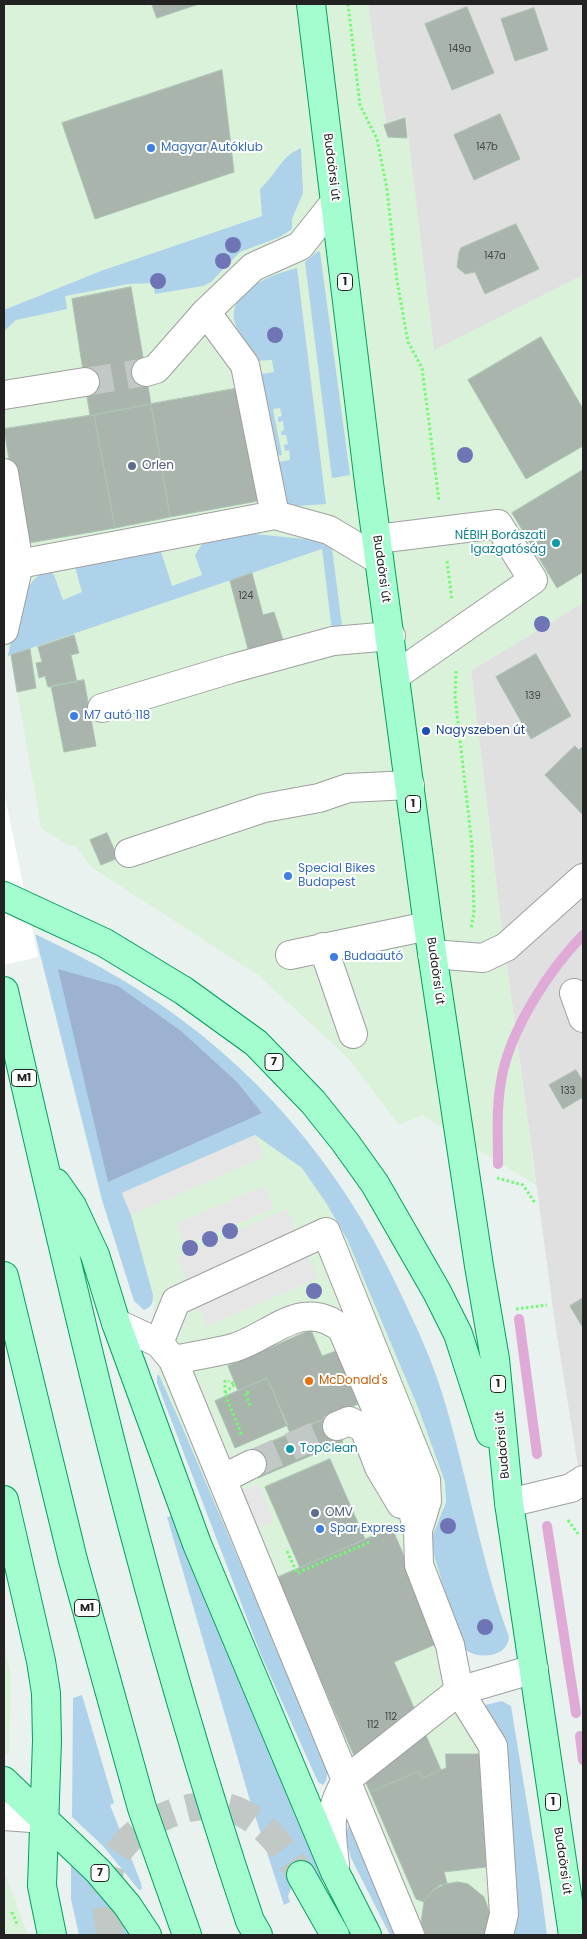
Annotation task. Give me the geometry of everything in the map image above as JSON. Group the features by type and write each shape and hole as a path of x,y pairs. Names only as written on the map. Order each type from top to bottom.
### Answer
{"main road":[{"name":"Budaörsi út","path":"311,4 378,550 391,636 428,926 479,1266 495,1359 509,1502 573,1935"},
{"name":"7","path":"4,896 105,942 184,992 256,1043 313,1102 375,1184 437,1292 458,1334 469,1364 509,1502"},
{"name":"M1","path":"4,991 44,1165 168,1657 204,1783 254,1930"},
{"path":"44,1165 72,1206 95,1255 116,1324 197,1544 335,1872 368,1935"},
{"path":"437,1292 452,1299 465,1295 471,1289 479,1266"},
{"name":"M1","path":"4,1276 73,1560 142,1808 187,1935"},
{"path":"4,1500 41,1661 46,1693 45,1819 42,1886 52,1935"},
{"name":"7","path":"4,1781 98,1871 127,1905 147,1935"},
{"path":"301,1875 335,1935"}],"street":[{"path":"146,372 156,369 206,312 253,267 300,246 335,202"},
{"path":"206,312 245,364 275,515"},
{"path":"4,395 85,382"},
{"path":"4,474 19,564 4,630"},
{"path":"19,564 275,515 329,530 378,550 443,530 498,524 534,580 395,676"},
{"path":"102,708 225,670 333,641 391,636"},
{"path":"129,853 264,808 319,798 348,788 410,785"},
{"path":"432,954 483,958 506,947 583,878"},
{"path":"290,955 428,926"},
{"path":"323,948 354,1034"},
{"path":"574,993 583,1018"},
{"path":"410,1935 222,1479 166,1352 176,1302 326,1232 426,1480 427,1501 418,1530"},
{"path":"116,1324 166,1352 234,1348 294,1318 322,1317 333,1321 342,1329 398,1460 418,1530 419,1565 450,1645 459,1691 493,1746 504,1914 499,1935"},
{"path":"336,1426 349,1421 364,1428 378,1467 418,1530"},
{"path":"222,1479 252,1464"},
{"path":"509,1502 571,1488 583,1480"},
{"path":"335,1872 330,1821 336,1798 346,1780 459,1691 534,1669"},
{"path":"4,1816 45,1819"}],"path":[{"path":"348,4 360,106 377,138 387,189 397,281 408,342 422,368 456,634 458,651 455,696 472,846 474,913 462,957"},
{"path":"494,1177 523,1185 535,1203"},
{"path":"225,1394 235,1384"},
{"path":"249,1392 245,1393 250,1407"},
{"path":"286,1549 297,1573 335,1555 370,1542"}],"shaded area":[{"path":"4,4 368,4 386,123 406,116 434,350 583,275 583,603 471,671 499,906 536,1185 422,1115 399,1125 347,1057 258,975 91,867 76,846 67,845 41,828 11,655 4,634"},
{"path":"368,4 583,4 583,275 434,351 405,116 386,124 374,55"},
{"path":"301,148 303,193 292,219 292,229 280,237 240,252 211,282 203,286 155,294 153,283 128,284 65,296 67,309 16,320 4,331 4,310 101,271 262,216 260,189 288,156"},
{"path":"318,251 320,252 350,475 332,478 305,262"},
{"path":"297,268 326,504 298,506 286,503 271,463 290,460 289,450 285,451 284,445 288,444 286,435 281,435 281,432 284,430 283,421 278,422 278,417 282,416 280,408 273,409 282,455 270,457 255,375 274,372 272,360 253,361 236,326 234,314 237,303 253,286"},
{"path":"235,532 314,540 332,548 342,626 332,631 322,549 8,656 16,620 25,593 40,575 50,571 54,575 63,600 82,592 75,567 159,545 172,586 202,575 195,555 204,541"},
{"path":"583,603 583,1497 555,1323 499,906 471,670"},
{"path":"35,934 87,960 137,989 180,1018 219,1050 256,1084 290,1120 350,1200 376,1244 399,1290 438,1380 451,1423 490,1577 509,1637 507,1645 496,1654 473,1654 461,1646 434,1555 432,1538 446,1502 445,1482 419,1410 347,1239 326,1203 302,1168 255,1135 122,1193 131,1215 153,1295 152,1304 144,1310 134,1301 102,1200"},
{"path":"58,969 118,986 181,1031 237,1082 262,1113 108,1182"},
{"path":"255,1135 302,1168 326,1203 347,1239 419,1410 445,1482 446,1493 443,1509 458,1634 486,1713 511,1935 403,1935 328,1769 159,1375 153,1295 122,1193"},
{"path":"255,1135 264,1157 131,1215 122,1193"},
{"path":"264,1186 274,1208 185,1246 176,1224"},
{"path":"287,1209 297,1232 187,1280 177,1257"},
{"path":"308,1256 318,1278 207,1326 197,1304"},
{"path":"157,1375 159,1375 180,1422 328,1769 326,1781 323,1785 318,1782 261,1655 157,1383"},
{"path":"258,1484 274,1522 253,1530 237,1493"},
{"path":"176,1515 327,1883 314,1876 292,1886 288,1896 290,1902 284,1905 249,1797 167,1517"},
{"path":"4,1642 11,1677 9,1753 4,1756"},
{"path":"82,1695 114,1803 110,1805 141,1883 142,1889 139,1890 103,1846 72,1817 73,1698"},
{"path":"502,1701 511,1706 547,1935 511,1935 484,1708 485,1705"},
{"path":"350,1821 403,1935 390,1935 351,1858 345,1836"},
{"path":"71,1865 81,1869 135,1935 79,1935 71,1899"},
{"path":"4,1871 28,1935 4,1935"}],"pier":[{"path":"4,792 38,957 4,965"}],"building":[{"path":"152,4 199,4 157,18"},
{"path":"467,7 494,73 452,90 425,24"},
{"path":"534,8 548,50 515,61 501,19"},
{"name":"Magyar Autóklub","path":"222,70 234,172 95,219 62,123"},
{"path":"500,114 520,159 474,180 454,135"},
{"path":"405,118 407,138 388,137 384,125"},
{"path":"516,224 539,269 485,294 475,272 465,274 457,267 459,252 461,248"},
{"path":"131,287 151,404 90,416 72,299"},
{"path":"541,337 583,409 583,446 526,479 468,380"},
{"path":"239,388 258,501 170,517 151,404"},
{"name":"Orlen","path":"151,404 170,517 115,528 94,415"},
{"path":"94,415 115,528 23,544 4,429"},
{"name":"NÉBIH Borászati Igazgatóság","path":"583,470 583,572 557,588 512,513"},
{"path":"252,573 263,615 274,612 283,640 248,649 230,581"},
{"path":"74,635 79,653 71,655 77,682 48,687 45,676 39,678 36,663 42,662 38,647"},
{"path":"30,649 36,688 17,692 11,655"},
{"path":"536,654 571,716 531,739 496,677"},
{"name":"M7 autó 118","path":"84,680 96,746 64,752 51,686"},
{"path":"575,746 579,750 583,746 583,815 545,775"},
{"path":"107,833 118,858 101,865 90,840"},
{"path":"576,1070 583,1081 583,1097 563,1109 549,1085"},
{"path":"583,1298 583,1328 570,1306"},
{"name":"McDonald's","path":"311,1330 322,1356 336,1351 358,1404 290,1433 267,1378 238,1391 228,1366"},
{"path":"267,1378 288,1425 235,1448 215,1401"},
{"name":"TopClean","path":"332,1416 343,1442 258,1478 247,1452"},
{"name":"OMV","path":"330,1459 365,1539 300,1568 265,1487"},
{"path":"392,1528 441,1642 394,1662 441,1770 422,1778 419,1771 370,1792 276,1578"},
{"path":"446,1754 479,1754 486,1867 444,1872 447,1883 432,1891 424,1902 416,1899 370,1792 419,1771 422,1778 446,1768"},
{"path":"458,1882 468,1884 484,1897 491,1917 486,1935 426,1935 421,1923 424,1902 432,1891 440,1885"}],"waterway":[{"path":"498,1164 499,1098 502,1076 514,1039 533,1001 557,965 583,935"},
{"path":"519,1319 537,1454"},
{"path":"547,1526 576,1713"},
{"path":"580,1736 583,1760"}],"tunnel":[{"path":"85,382 146,372"},
{"path":"252,1464 337,1426"},
{"path":"110,1935 107,1910 107,1884 111,1867 119,1852 131,1838 146,1826 164,1816 184,1809 222,1806 248,1816 266,1830 301,1875"}],"place":[{"name":"Magyar Autóklub","path":"151,148"},
{"name":"Orlen","path":"132,466"},
{"name":"NÉBIH Borászati Igazgatóság","path":"556,543"},
{"name":"M7 autó 118","path":"74,716"},
{"name":"Nagyszeben út","path":"426,731"},
{"name":"Special Bikes Budapest","path":"288,876"},
{"name":"Budaautó","path":"334,957"},
{"name":"McDonald's","path":"309,1381"},
{"name":"TopClean","path":"290,1449"},
{"name":"OMV","path":"315,1513"},
{"name":"Spar Express","path":"320,1529"}]}
